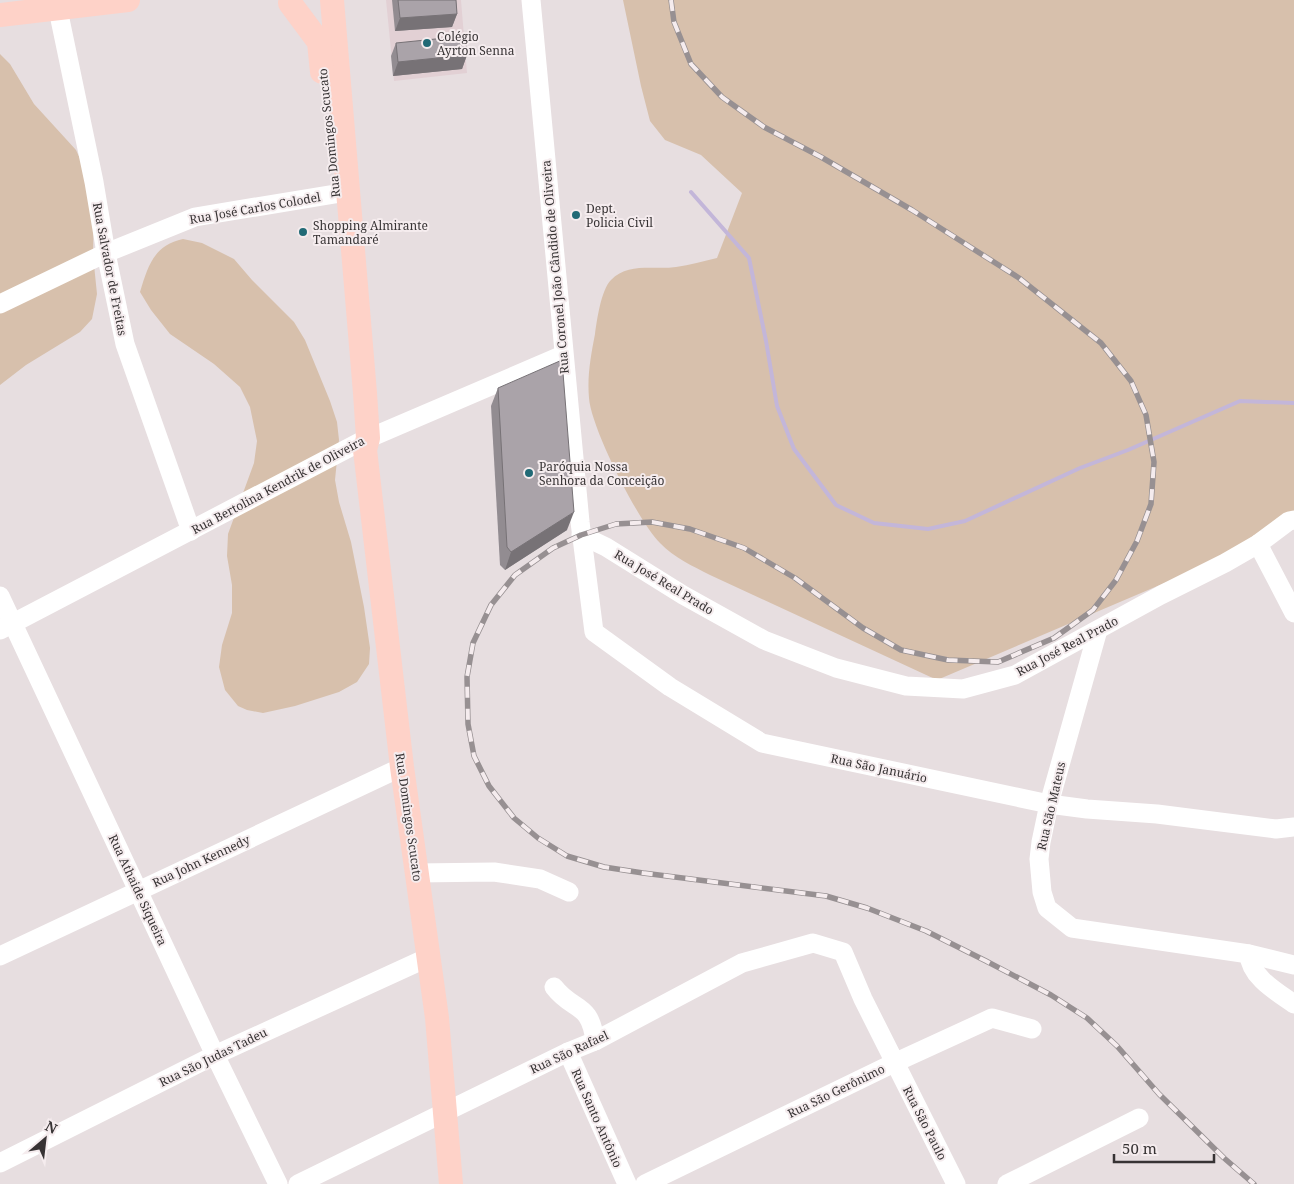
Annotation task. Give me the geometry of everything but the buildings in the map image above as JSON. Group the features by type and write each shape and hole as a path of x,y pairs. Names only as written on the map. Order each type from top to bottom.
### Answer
{"main road":[{"path":"0,5 35,0"},
{"path":"0,15 57,5 128,0"},
{"name":"Rua Domingos Scucato","path":"332,0 341,193 364,443 402,767 438,1018 450,1184"},
{"name":"Rua Domingos Scucato","path":"293,1 319,42 341,193"}],"street":[{"name":"Rua Coronel João Cândido de Oliveira","path":"531,0 581,535"},
{"name":"Rua Salvador de Freitas","path":"57,5 125,344 191,531"},
{"name":"Rua José Carlos Colodel","path":"0,304 106,254 195,217 341,193"},
{"name":"Rua Bertolina Kendrik de Oliveira","path":"6,627 364,443 563,355"},
{"name":"Rua José Real Prado","path":"581,535 606,547 689,599 764,640 836,668 906,686 963,689 1014,674 1225,563 1258,544 1289,521 1294,520"},
{"name":"Rua São Januário","path":"581,535 594,632 670,687 762,743 1049,804 1157,814 1276,829 1294,828"},
{"path":"1258,544 1294,613"},
{"name":"Rua Athaide Siqueira","path":"0,596 6,627 138,890 214,1055 278,1184"},
{"name":"Rua São Mateus","path":"1098,630 1049,804 1041,842 1042,892 1047,908 1072,928 1249,954 1294,965"},
{"name":"Rua John Kennedy","path":"0,956 402,767"},
{"path":"417,873 447,871 494,872 540,879 569,892"},
{"name":"Rua São Rafael","path":"298,1184 568,1052 595,1041 742,964 813,942 843,952"},
{"name":"Rua São Paulo","path":"843,952 863,999 956,1184"},
{"path":"1249,954 1249,963 1257,975 1294,1004"},
{"name":"Rua São Judas Tadeu","path":"0,1163 214,1055 429,957"},
{"path":"554,987 586,1012 593,1026 595,1041"},
{"name":"Rua São Gerônimo","path":"645,1184 894,1062 992,1018 1032,1029"},
{"name":"Rua Santo Antônio","path":"568,1052 627,1184"},
{"path":"1007,1184 1138,1118"}],"shaded area":[{"name":"Colégio Ayrton Senna","path":"386,0 461,0 467,73 394,81"},
{"path":"623,0 1294,0 1294,528 937,680 710,575 671,553 651,532 628,495 607,451 592,412 589,398 589,374 598,313 608,285 618,274 633,269 676,267 717,258 742,193 701,155 665,140 650,121"},
{"path":"0,54 10,64 34,104 76,150 89,178 94,206 93,255 97,294 92,319 80,332 26,365 0,385"},
{"path":"183,239 202,243 234,259 294,322 305,340 337,422 339,440 335,480 339,502 351,542 364,607 370,648 369,664 357,682 339,692 295,706 263,713 238,706 225,690 219,667 222,645 232,613 232,585 227,556 228,534 254,463 257,441 250,407 240,387 214,364 170,334 151,310 140,292 149,265 154,258 165,246"}],"waterway":[{"path":"691,192 749,258 777,406 794,449 836,505 874,523 928,529 965,521 1080,468 1128,450 1240,401 1294,403"}],"railway":[{"path":"671,0 674,22 691,64 722,97 764,127 821,157 912,210 1019,278 1101,343 1131,381 1146,415 1154,462 1151,504 1137,541 1116,580 1093,610 1054,638 998,662 948,660 901,650 863,628 795,578 744,548 690,529 652,522 616,524 581,535 553,548 515,575 491,605 473,643 467,677 468,724 474,756 489,786 514,818 538,838 567,856 604,867 826,896 867,908 926,931 1051,995 1087,1018 1117,1046 1159,1094 1224,1158 1254,1184"}],"place":[{"name":"Colégio Ayrton Senna","path":"427,43"},
{"name":"Dept. Policia Civil","path":"576,215"},
{"name":"Shopping Almirante Tamandaré","path":"303,232"},
{"name":"Paróquia Nossa Senhora da Conceição","path":"529,473"}]}
